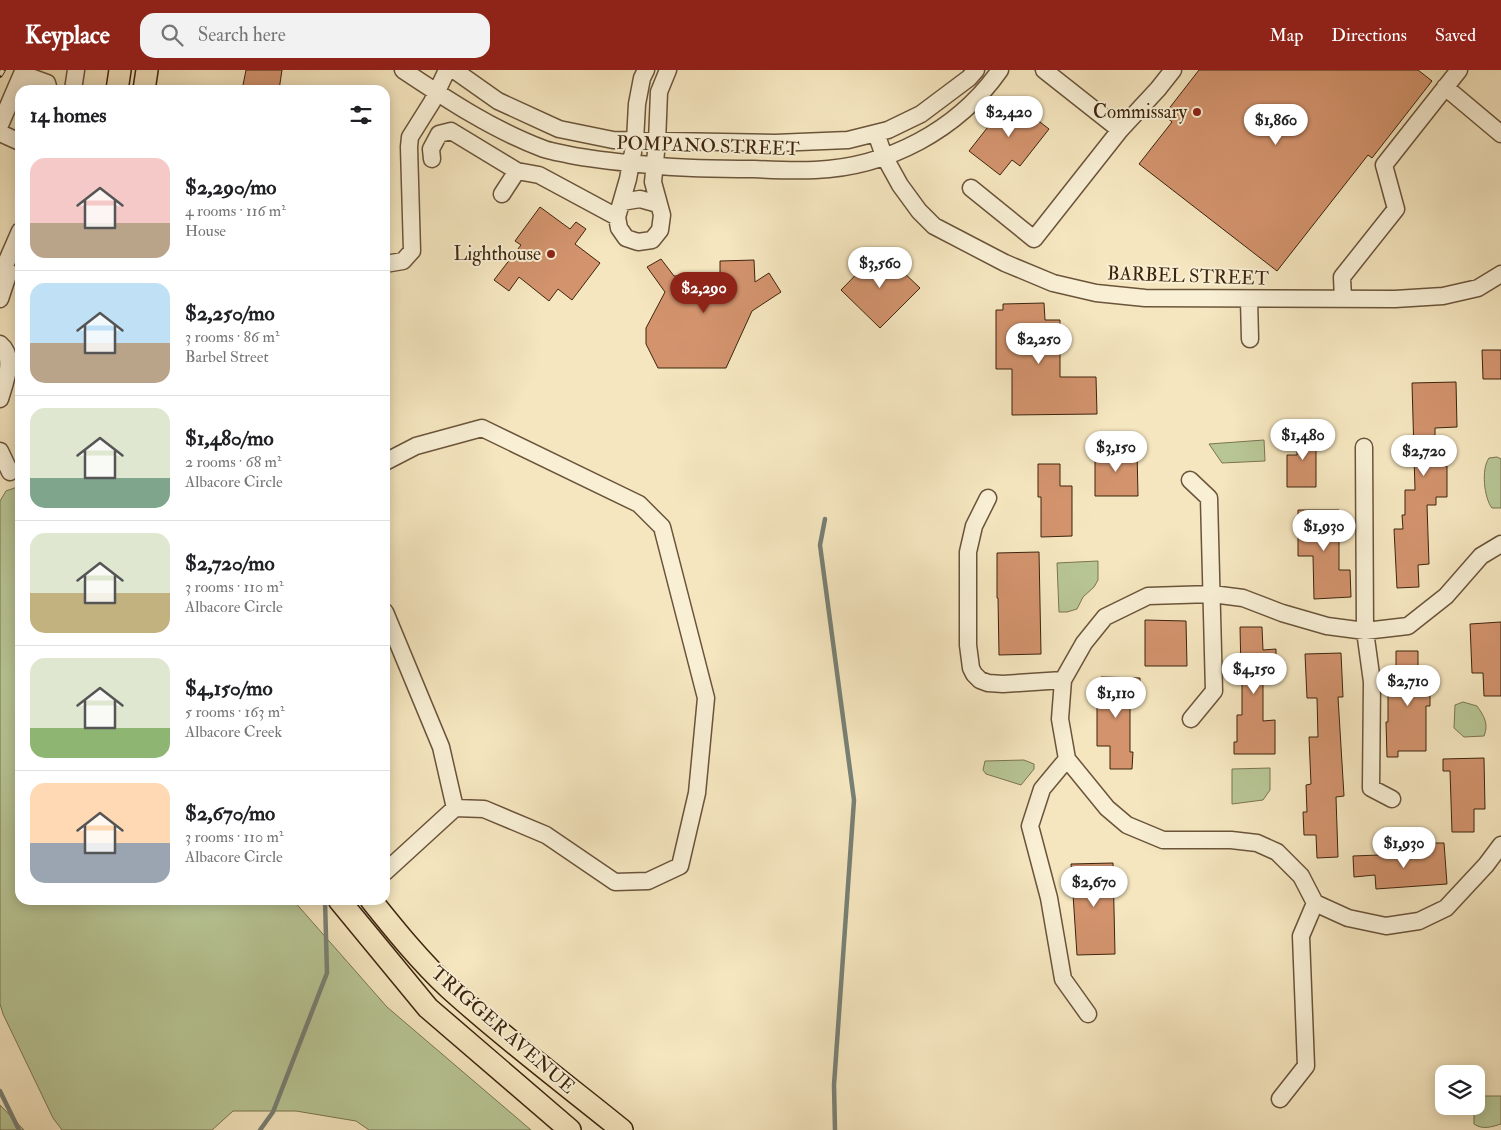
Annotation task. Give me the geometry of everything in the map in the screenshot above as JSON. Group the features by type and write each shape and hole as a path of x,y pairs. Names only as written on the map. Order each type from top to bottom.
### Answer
{"main road":[{"path":"118,85 120,70"},
{"path":"144,85 146,70"},
{"name":"TRIGGER AVENUE","path":"347,905 428,1008 570,1130"},
{"name":"TRIGGER AVENUE","path":"375,905 397,932 448,986 508,1039 622,1130"}],"street":[{"path":"74,85 76,70"},
{"name":"POMPANO STREET","path":"403,70 467,112 546,150 598,161 630,164 685,168 815,170 863,163 905,150 947,125 978,98 1000,70"},
{"path":"390,263 403,261 412,251 410,138 447,70"},
{"name":"POMPANO STREET","path":"454,70 498,101 559,129 613,140 775,143 848,140 888,130 921,114 961,84 976,70"},
{"path":"646,70 642,78 637,104 636,141 620,210 619,228 626,238 638,242 652,240 660,230 662,215 653,182 659,92 668,70"},
{"path":"1044,70 1120,130"},
{"path":"971,188 1034,239 1120,130 1173,70"},
{"path":"1343,299 1342,277 1396,209 1384,165 1459,70"},
{"path":"17,85 22,74 47,85"},
{"path":"1445,87 1501,134"},
{"path":"0,125 15,90"},
{"path":"432,159 431,149 439,134 451,131 517,171 539,175 620,210"},
{"name":"BARBEL STREET","path":"876,133 884,156 900,185 919,211 934,226 1004,263 1052,283 1096,293 1145,298 1395,299 1442,296 1478,288 1501,274"},
{"path":"0,134 15,140"},
{"path":"502,194 517,171"},
{"path":"620,210 640,199 658,204"},
{"path":"0,299 9,272 3,270 15,242"},
{"path":"1249,299 1250,339"},
{"path":"0,344 7,351 8,372 0,399"},
{"path":"390,459 416,446 482,428 639,504 662,527 706,698 697,793 680,866 648,881 615,882 546,835 484,809 455,808 390,867"},
{"path":"1364,447 1365,631 1372,682 1371,788 1392,799"},
{"path":"0,451 10,472"},
{"path":"1190,480 1209,498 1214,691 1191,719"},
{"path":"988,498 974,526 968,552 968,635 971,668 980,680 988,683 1003,684 1063,680"},
{"path":"1501,544 1481,556 1446,596 1408,626 1365,631 1327,626 1282,613 1243,598 1212,594 1148,596 1105,617 1084,643 1063,680 1060,720 1067,759 1107,808 1127,825 1163,840 1231,840 1257,843 1277,852 1301,876 1315,903 1348,918 1386,926 1419,921 1446,908 1486,866 1501,845"},
{"path":"390,624 441,747 455,808"},
{"path":"1067,759 1042,790 1030,826 1049,898 1064,978 1088,1014"},
{"path":"1280,1100 1306,1066 1301,936 1315,903"}],"green space":[{"path":"1264,440 1265,461 1222,463 1209,444"},
{"path":"1497,457 1501,459 1501,508 1492,508 1485,491 1484,476 1489,458"},
{"path":"15,488 15,905 297,905 387,1007 531,1130 369,1130 356,1121 296,1111 233,1111 212,1130 62,1130 53,1118 0,1004 0,501 6,491"},
{"path":"1098,561 1098,580 1094,587 1083,597 1077,609 1059,612 1057,563"},
{"path":"1463,702 1477,706 1482,713 1486,724 1484,736 1464,737 1454,728 1455,705"},
{"path":"1024,760 1034,764 1034,769 1021,785 986,774 983,770 985,761"},
{"path":"1270,768 1270,790 1263,800 1232,804 1232,769"},
{"path":"1485,1096 1501,1096 1501,1124 1484,1127 1474,1124 1474,1115 1485,1115"},
{"path":"0,1105 24,1130 0,1130"}],"building":[{"path":"246,70 282,70 280,85 243,85"},
{"path":"1199,70 1418,70 1432,81 1372,158 1368,155 1277,271 1139,164 1172,122 1164,115"},
{"path":"1010,99 1049,129 1020,166 1012,160 1000,175 969,151"},
{"name":"Lighthouse","path":"540,207 570,229 576,222 586,229 575,244 600,263 572,300 558,289 549,301 519,277 509,291 494,280 521,245 515,241"},
{"path":"880,250 920,288 880,328 841,290"},
{"path":"661,259 674,276 720,276 720,261 754,260 755,282 769,273 781,292 752,311 726,368 658,368 646,344 646,328 665,292 647,267"},
{"path":"1044,303 1045,320 1060,320 1060,377 1096,377 1097,414 1012,415 1012,369 996,369 996,310 1003,310 1003,304"},
{"path":"1482,350 1501,350 1501,379 1483,379"},
{"path":"1456,382 1457,427 1435,428 1435,466 1447,466 1447,497 1436,497 1436,505 1427,505 1429,564 1418,565 1419,587 1397,588 1394,529 1403,529 1402,515 1405,515 1405,490 1415,490 1412,383"},
{"path":"1318,431 1316,487 1287,487 1287,455 1297,455 1297,432"},
{"path":"1095,449 1137,450 1138,496 1095,496"},
{"path":"1038,464 1060,464 1060,486 1072,486 1072,536 1041,537 1041,497 1038,497"},
{"path":"1298,510 1339,510 1339,570 1350,570 1351,597 1314,599 1313,556 1298,556"},
{"path":"1039,552 1041,654 999,655 997,553"},
{"path":"1145,620 1186,621 1187,666 1145,666"},
{"path":"1501,622 1501,696 1484,696 1483,673 1472,673 1470,624"},
{"path":"1240,627 1262,627 1263,650 1276,649 1276,662 1271,662 1272,682 1263,682 1263,721 1275,720 1275,754 1234,754 1234,742 1237,742 1237,715 1242,715 1242,683 1232,683 1232,672 1241,671"},
{"path":"1396,651 1418,651 1418,674 1430,674 1430,706 1426,706 1426,751 1398,751 1398,757 1387,757 1386,722 1388,722 1388,695 1396,695"},
{"path":"1341,653 1343,697 1338,697 1344,796 1336,797 1338,857 1317,858 1316,835 1304,835 1303,812 1307,812 1306,785 1311,784 1309,737 1318,737 1317,698 1307,698 1305,654"},
{"path":"1101,677 1140,678 1140,690 1130,690 1130,752 1133,752 1132,769 1110,769 1110,746 1097,746 1097,698 1101,698"},
{"path":"1484,758 1485,809 1474,809 1474,832 1452,832 1450,771 1443,771 1443,759"},
{"path":"1431,843 1444,843 1447,884 1376,889 1375,875 1354,877 1353,856 1432,853"},
{"path":"1113,863 1115,954 1077,955 1071,864"}],"waterway":[{"path":"825,519 820,545 854,800 834,1085 835,1130"},
{"path":"260,1130 273,1112 327,973 325,905"},
{"path":"0,1091 19,1130"}],"railway":[{"path":"0,75 3,70"}],"place":[{"name":"Commissary","path":"1197,112"},
{"name":"Lighthouse","path":"551,254"}]}
